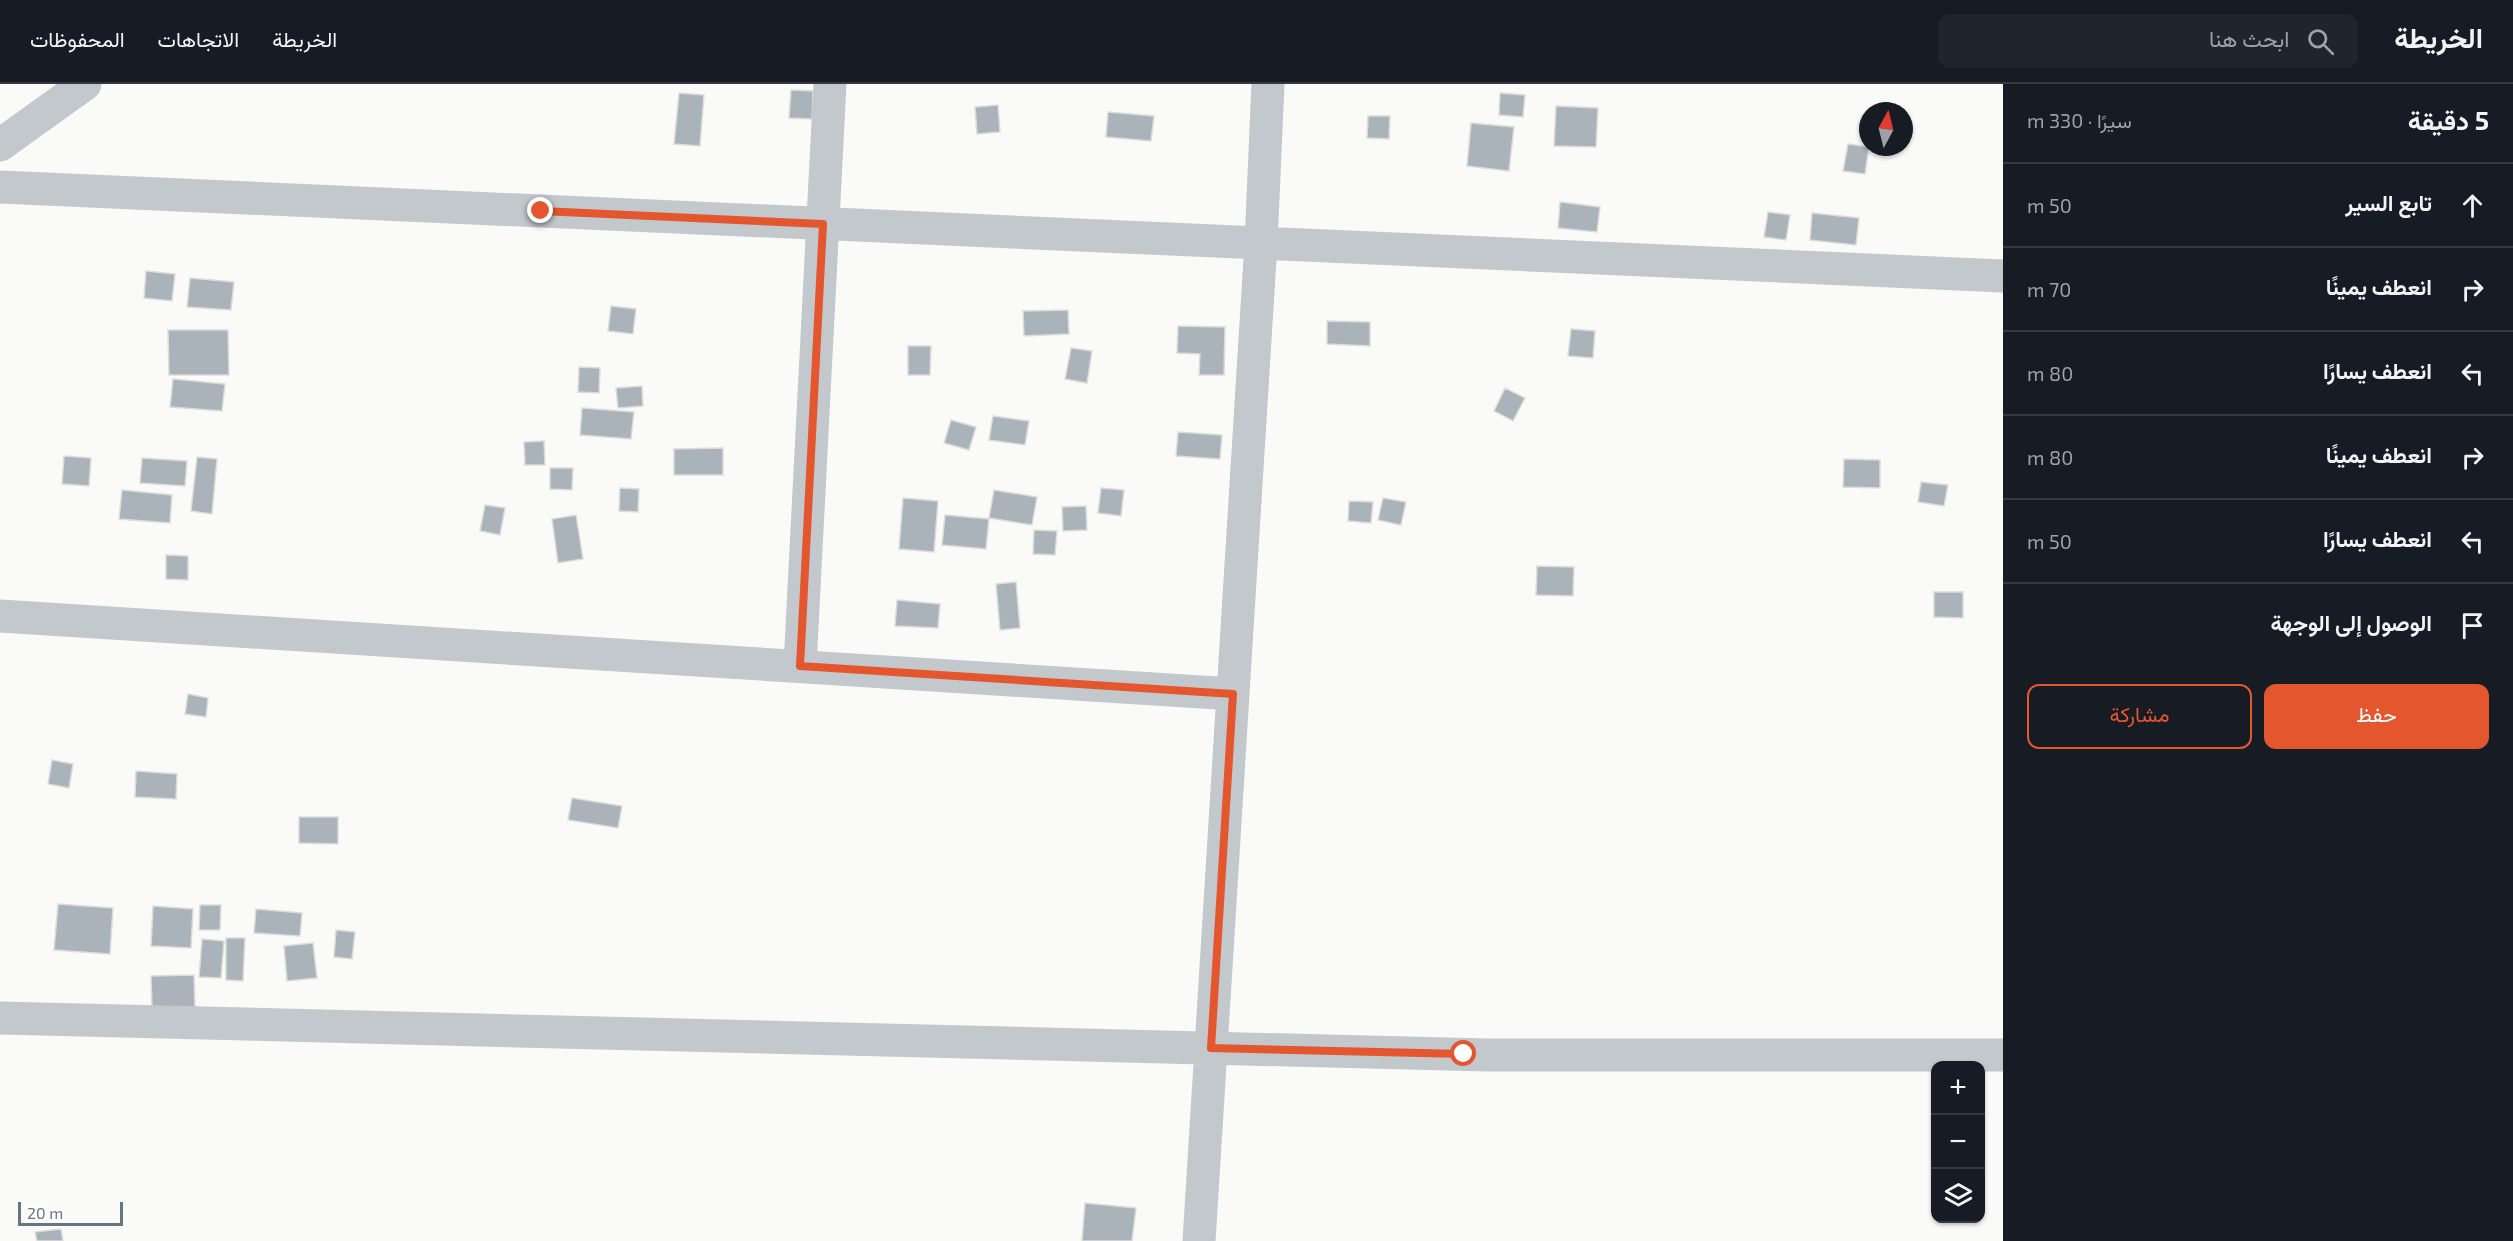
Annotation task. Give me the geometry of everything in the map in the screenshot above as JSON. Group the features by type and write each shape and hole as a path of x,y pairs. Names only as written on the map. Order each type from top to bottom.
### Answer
{"street":[{"path":"0,145 85,84"},
{"path":"800,666 830,84"},
{"path":"1199,1241 1261,243 1268,84"},
{"path":"0,187 2003,276"},
{"path":"0,616 1233,694"},
{"path":"0,1018 1487,1055 2003,1055"}],"building":[{"path":"791,90 813,91 812,119 789,118"},
{"path":"679,93 704,95 700,146 674,144"},
{"path":"1500,93 1525,95 1523,117 1499,115"},
{"path":"998,105 1000,132 977,134 975,107"},
{"path":"1556,106 1598,108 1596,147 1554,146"},
{"path":"1108,112 1154,116 1151,141 1106,137"},
{"path":"1368,116 1390,116 1389,139 1367,138"},
{"path":"1471,123 1514,127 1509,171 1467,166"},
{"path":"1848,144 1859,146 1859,156 1868,156 1865,174 1843,171"},
{"path":"1560,202 1600,207 1597,232 1558,228"},
{"path":"1768,212 1790,215 1786,240 1764,237"},
{"path":"1812,213 1859,218 1856,245 1810,240"},
{"path":"146,271 175,274 172,301 144,298"},
{"path":"190,278 234,282 231,310 187,307"},
{"path":"611,306 636,309 633,334 608,331"},
{"path":"1068,310 1069,334 1024,336 1023,311"},
{"path":"1327,321 1370,322 1370,346 1327,344"},
{"path":"1178,326 1225,327 1224,375 1199,375 1200,354 1177,353"},
{"path":"1571,329 1595,331 1593,358 1568,356"},
{"path":"168,330 228,330 229,375 169,375"},
{"path":"908,346 931,346 930,375 908,375"},
{"path":"1071,348 1092,351 1087,383 1065,379"},
{"path":"579,367 600,368 599,393 578,392"},
{"path":"173,379 225,384 222,411 170,407"},
{"path":"642,386 643,406 618,408 616,388"},
{"path":"1505,388 1525,398 1513,421 1494,411"},
{"path":"582,408 634,412 631,439 580,435"},
{"path":"993,416 1029,421 1025,445 989,440"},
{"path":"951,420 976,427 969,450 944,443"},
{"path":"1178,432 1222,435 1220,459 1176,456"},
{"path":"544,441 545,465 525,465 524,442"},
{"path":"723,448 723,475 674,475 674,449"},
{"path":"64,456 91,458 89,486 62,484"},
{"path":"197,457 217,459 212,514 191,511"},
{"path":"142,458 187,461 185,486 140,483"},
{"path":"1844,459 1880,460 1880,488 1843,487"},
{"path":"550,468 573,468 572,490 550,489"},
{"path":"1921,482 1948,485 1944,506 1918,502"},
{"path":"620,488 639,489 638,512 619,511"},
{"path":"1101,488 1124,490 1121,516 1098,513"},
{"path":"122,490 172,495 170,523 119,519"},
{"path":"994,490 1037,497 1032,525 989,518"},
{"path":"903,498 938,501 934,552 899,549"},
{"path":"1383,498 1406,502 1401,525 1378,520"},
{"path":"1349,501 1373,502 1371,523 1348,521"},
{"path":"485,505 505,508 500,535 480,531"},
{"path":"1086,506 1087,530 1063,531 1062,507"},
{"path":"576,515 583,559 558,563 552,519"},
{"path":"945,515 989,519 986,549 942,545"},
{"path":"1034,530 1057,531 1055,555 1033,554"},
{"path":"166,555 188,556 188,580 166,579"},
{"path":"1537,566 1574,567 1573,596 1536,595"},
{"path":"1016,582 1020,628 1000,630 996,584"},
{"path":"1934,592 1963,592 1963,618 1934,617"},
{"path":"897,600 940,604 938,628 895,626"},
{"path":"188,694 208,698 206,717 185,714"},
{"path":"52,760 73,764 69,788 48,784"},
{"path":"136,771 177,774 176,799 135,797"},
{"path":"572,798 622,806 618,828 568,820"},
{"path":"299,817 338,817 338,844 299,843"},
{"path":"58,904 113,908 110,954 54,950"},
{"path":"200,905 221,905 220,930 199,930"},
{"path":"153,906 193,909 191,948 151,946"},
{"path":"256,909 302,913 300,936 254,933"},
{"path":"336,930 355,932 352,959 334,957"},
{"path":"226,938 245,938 243,981 226,980"},
{"path":"202,939 224,941 221,978 199,977"},
{"path":"313,943 317,978 287,981 284,946"},
{"path":"194,975 195,1008 152,1010 151,976"},
{"path":"1085,1203 1136,1208 1132,1241 1082,1241"},
{"path":"61,1229 63,1241 37,1241 35,1232"}],"route":[{"path":"541,211 823,224 800,666 1233,694 1211,1048 1464,1054"}]}
